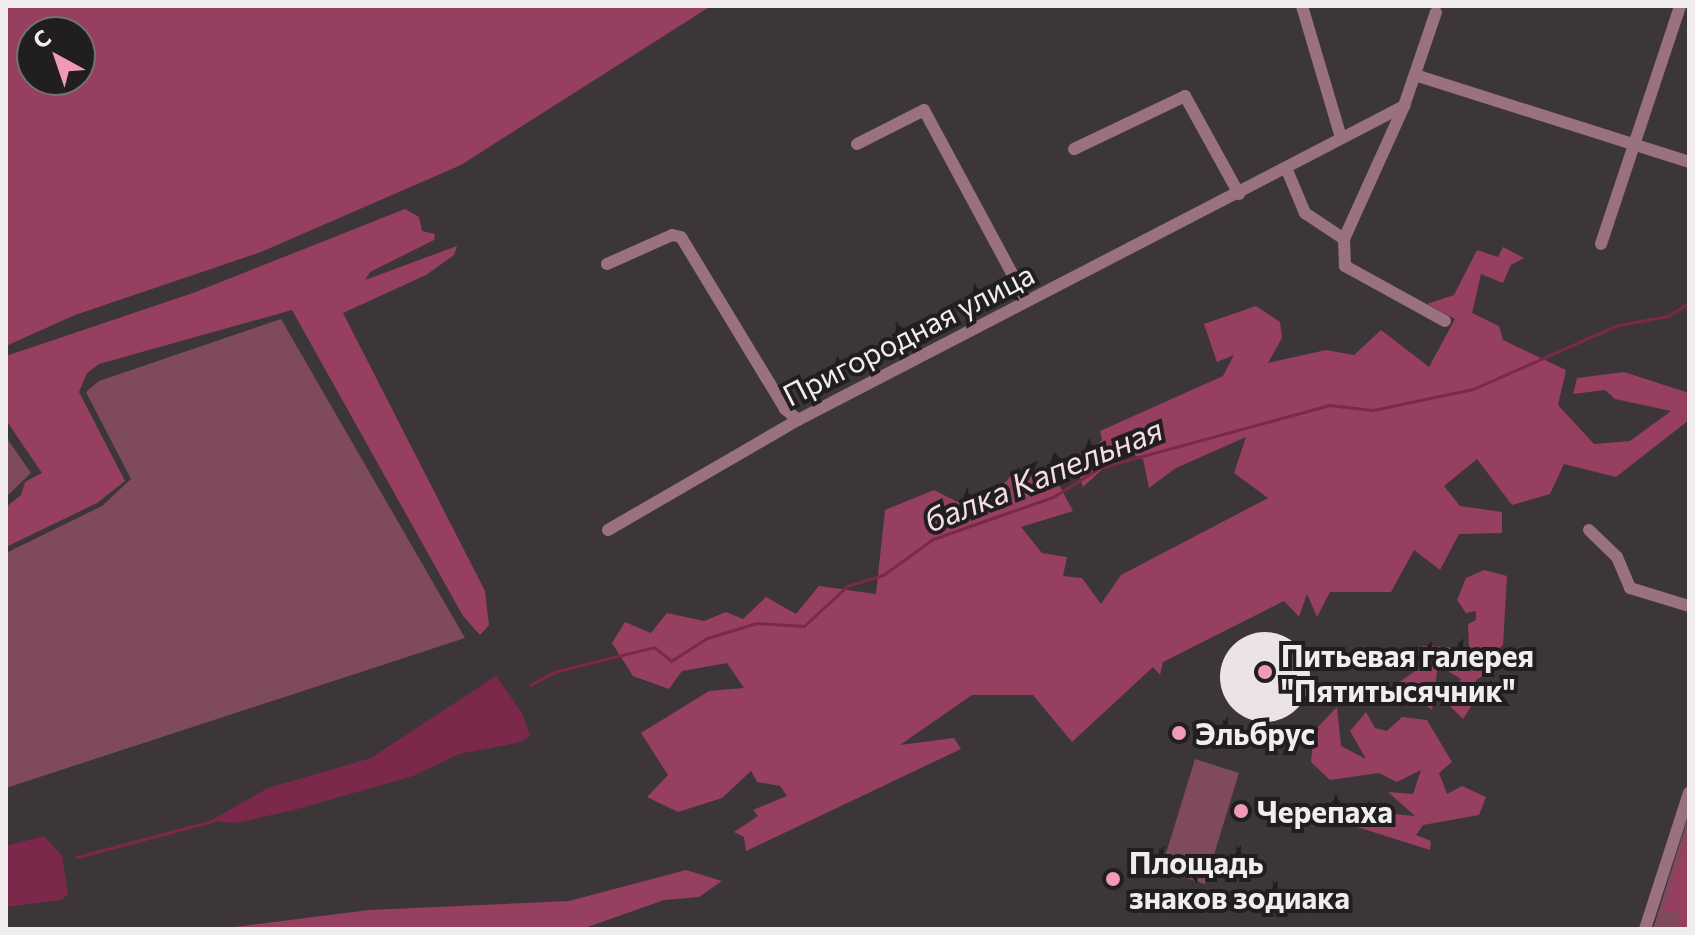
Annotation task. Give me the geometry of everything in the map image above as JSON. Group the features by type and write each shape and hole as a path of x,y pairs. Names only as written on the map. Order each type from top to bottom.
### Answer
{"street":[{"path":"1302,6 1341,138"},
{"path":"1601,244 1680,6"},
{"path":"1436,12 1404,106 1344,239 1345,266 1445,321"},
{"path":"1415,75 1633,148 1689,162"},
{"path":"1074,149 1185,96 1239,194"},
{"name":"Пригородная улица","path":"608,530 798,420 1287,170 1404,106"},
{"path":"857,144 924,110 1027,301"},
{"path":"1287,170 1305,213 1344,239"},
{"path":"607,264 672,235 681,237 785,409 798,420"},
{"path":"1589,530 1617,557 1630,588 1689,606"},
{"path":"1645,929 1689,793"}],"shaded area":[{"path":"6,6 711,6 461,165 261,252 75,315 6,346"},
{"path":"405,209 419,217 422,231 435,234 434,240 370,272 365,280 457,246 454,255 426,275 343,313 485,591 489,625 480,635 463,616 292,310 99,364 87,373 79,392 125,481 97,503 6,547 6,507 21,495 25,482 42,473 6,420 6,356 193,293"},
{"path":"1503,247 1524,258 1511,265 1503,283 1481,274 1472,313 1499,326 1503,340 1566,370 1558,405 1594,444 1630,441 1671,411 1615,399 1605,390 1573,394 1577,378 1624,372 1689,393 1689,420 1616,477 1564,464 1550,494 1512,505 1477,459 1444,486 1460,506 1502,512 1502,533 1459,534 1440,570 1414,550 1391,592 1330,592 1317,617 1307,594 1299,617 1284,601 1163,662 1160,675 1153,667 1072,742 1033,695 972,695 900,745 954,738 961,749 746,851 744,837 734,832 758,816 753,810 787,796 780,786 757,782 751,771 722,798 678,812 647,797 668,775 641,733 709,691 744,688 727,663 682,671 669,689 633,676 612,643 625,622 651,633 667,613 704,621 726,612 743,619 766,597 796,614 819,586 876,594 885,510 934,490 977,512 1011,476 1049,466 1073,511 1021,527 1042,553 1067,557 1063,576 1082,578 1101,604 1121,575 1268,498 1234,473 1246,437 1176,468 1149,488 1143,459 1123,450 1083,487 1075,461 1102,440 1100,431 1223,376 1234,355 1217,362 1204,324 1256,306 1280,322 1282,338 1268,363 1326,350 1354,355 1381,330 1429,367 1455,319 1427,304 1454,295 1477,250 1498,257"},
{"path":"281,319 465,638 6,788 6,553 102,506 131,479 86,392 99,381"},
{"path":"6,437 31,473 6,497"},
{"path":"1484,570 1507,576 1503,645 1490,658 1493,670 1476,680 1476,699 1463,719 1449,705 1461,679 1438,665 1432,710 1398,683 1432,659 1422,646 1469,648 1468,624 1476,620 1476,611 1466,613 1457,600 1466,578"},
{"path":"496,676 522,713 530,736 521,742 459,754 413,776 290,811 235,823 210,821 268,788 371,758"},
{"path":"1337,707 1341,746 1366,759 1350,731 1366,712 1375,728 1387,731 1402,717 1427,720 1452,762 1439,773 1447,794 1462,786 1486,797 1479,815 1423,825 1416,835 1431,841 1430,850 1351,825 1347,813 1356,804 1390,826 1392,814 1415,816 1388,792 1413,794 1421,770 1397,782 1379,773 1330,780 1311,762 1314,731"},
{"path":"1195,759 1239,773 1205,884 1161,870"},
{"path":"1689,814 1689,929 1653,929"},
{"path":"1689,826 1689,929 1678,929 1679,912 1663,912"},
{"path":"44,836 62,856 68,894 61,900 6,907 6,846"},
{"path":"686,870 722,881 699,897 664,900 582,929 218,929 369,910 569,901"}],"building":[{"name":"Питьевая галерея \"Пятитысячник\"","path":"1265,632 1282,635 1297,645 1307,660 1310,677 1307,694 1297,709 1282,719 1265,722 1248,719 1233,709 1223,694 1220,677 1223,660 1233,645 1248,635"}],"waterway":[{"name":"балка Капельная","path":"530,685 554,672 654,647 671,661 707,638 757,623 804,626 847,586 883,575 933,539 1053,497 1099,468 1329,405 1373,410 1473,389 1618,325 1668,316 1689,303"},
{"name":"балка Капельная","path":"77,857 212,821"}],"place":[{"name":"Питьевая галерея \"Пятитысячник\"","path":"1265,672"},
{"name":"Эльбрус","path":"1179,733"},
{"name":"Черепаха","path":"1241,811"},
{"name":"Площадь знаков зодиака","path":"1113,879"}]}
